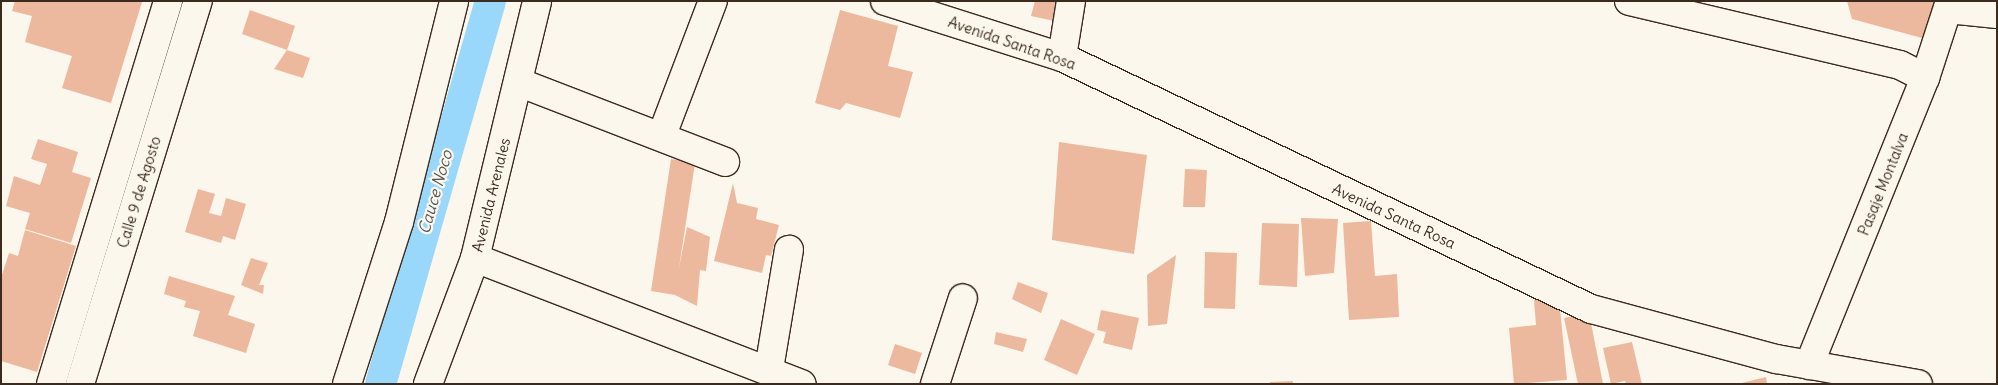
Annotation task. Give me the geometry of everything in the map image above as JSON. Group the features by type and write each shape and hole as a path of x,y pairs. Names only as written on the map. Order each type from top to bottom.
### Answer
{"street":[{"name":"Calle 9 de Agosto","path":"51,384 168,1"},
{"name":"Calle 9 de Agosto","path":"80,384 198,1"},
{"path":"347,384 399,222 454,1"},
{"name":"Avenida Arenales","path":"428,384 475,258 537,1"},
{"path":"662,135 713,1"},
{"name":"Avenida Santa Rosa","path":"885,1 1062,57 1592,309 1778,372 1809,365 1918,384"},
{"path":"1062,57 1072,1"},
{"path":"1629,1 1900,65 1925,78"},
{"path":"1949,5 1997,14"},
{"name":"Pasaje Montalva","path":"1809,365 1925,78 1949,5"},
{"path":"518,82 662,135 725,162"},
{"path":"769,369 789,250"},
{"path":"475,258 769,369 801,384"},
{"path":"935,384 963,298"}],"building":[{"path":"15,1 142,2 111,103 62,88 72,56 25,42 32,16 12,11"},
{"path":"1035,1 1064,1 1059,22 1031,16"},
{"path":"1847,1 1939,1 1933,41 1852,19"},
{"path":"250,10 295,26 287,50 242,34"},
{"path":"840,10 898,26 888,66 913,72 900,118 846,103 840,110 815,103"},
{"path":"287,50 310,58 303,78 274,69"},
{"path":"38,139 78,152 72,172 91,178 71,243 25,229 30,213 6,206 14,176 40,185 47,164 31,159"},
{"path":"1059,142 1147,155 1134,254 1052,240"},
{"path":"671,159 695,163 679,268 687,227 710,237 706,271 700,270 697,306 675,295 651,291"},
{"path":"1185,169 1207,170 1205,207 1183,207"},
{"path":"733,183 737,203 758,208 756,219 779,225 771,256 766,255 762,273 714,261"},
{"path":"198,189 215,194 209,213 221,216 226,198 246,204 235,240 223,236 221,243 185,232"},
{"path":"1301,218 1338,219 1334,273 1305,276"},
{"path":"1371,221 1375,276 1397,274 1399,317 1349,320 1343,223"},
{"path":"1262,223 1299,224 1297,287 1259,285"},
{"path":"25,230 76,246 37,372 1,361 1,278 9,253 18,256"},
{"path":"1205,252 1237,253 1235,309 1204,308"},
{"path":"1176,255 1167,324 1148,326 1147,275"},
{"path":"251,258 268,263 259,285 264,285 263,294 241,285"},
{"path":"169,276 235,296 228,315 255,324 246,353 193,336 200,311 184,307 186,301 164,294"},
{"path":"1018,282 1048,293 1041,313 1012,299"},
{"path":"1559,298 1567,380 1514,384 1509,328 1536,325 1534,300"},
{"path":"1101,310 1139,318 1132,350 1103,343 1106,332 1097,330"},
{"path":"1589,313 1603,384 1578,384 1564,318"},
{"path":"1061,319 1095,334 1077,375 1044,360"},
{"path":"996,332 1027,339 1023,352 994,344"},
{"path":"1632,342 1642,384 1626,384 1625,381 1611,384 1603,348"},
{"path":"895,344 922,353 915,374 888,365"},
{"path":"1766,377 1767,384 1742,384 1742,383"},
{"path":"1293,381 1293,384 1270,384 1270,382"}],"waterway":[{"name":"Cauce Noco","path":"380,384 490,1"}]}
